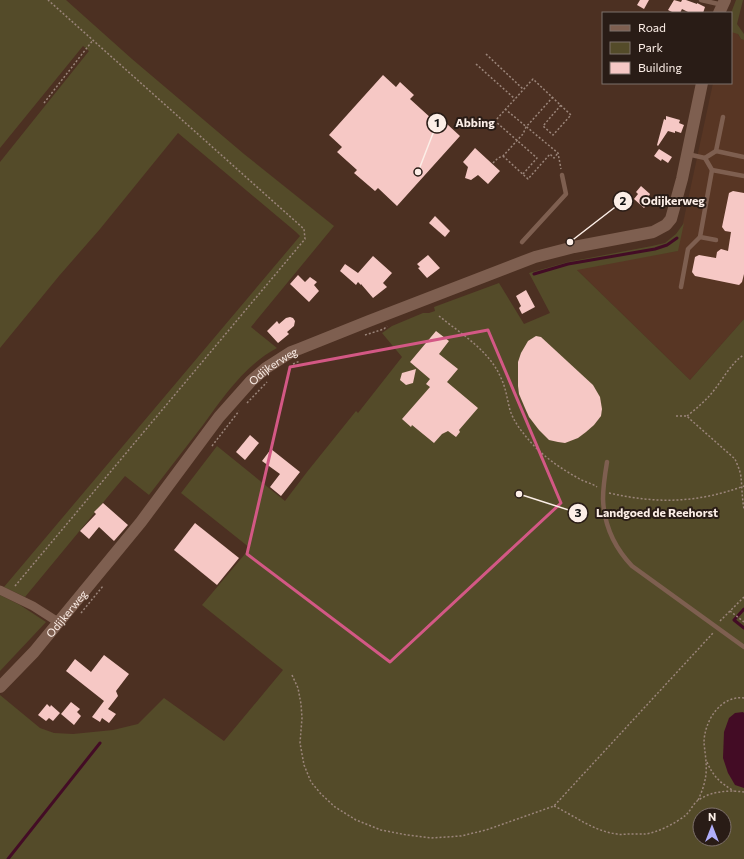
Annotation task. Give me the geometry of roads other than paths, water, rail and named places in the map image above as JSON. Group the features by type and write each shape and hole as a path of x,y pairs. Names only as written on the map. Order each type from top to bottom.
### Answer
{"street":[{"name":"Odijkerweg","path":"0,687 34,652 141,522 220,417 251,381 266,368 291,352 369,320 535,257 574,247 653,232 666,225 671,219 682,179 702,84"},
{"path":"4,592 33,606 58,622"}],"lane":[{"path":"701,0 722,6"},
{"path":"716,151 723,117"},
{"path":"687,154 705,158 716,151 744,157"},
{"path":"681,287 688,249 700,237 712,170 705,158"},
{"path":"712,170 744,176"},
{"path":"522,242 566,194 562,175"},
{"path":"700,237 716,240"},
{"path":"607,462 603,492 604,509 610,533 626,560 632,566 744,647"}],"waterway":[{"path":"534,274 568,264 655,249 667,245 677,238"},
{"path":"744,609 734,620 744,628"},
{"path":"8,859 100,743"}],"place":[{"name":"Abbing","path":"418,172"},
{"name":"Odijkerweg","path":"570,242"},
{"name":"Landgoed de Reehorst","path":"519,494"}]}
